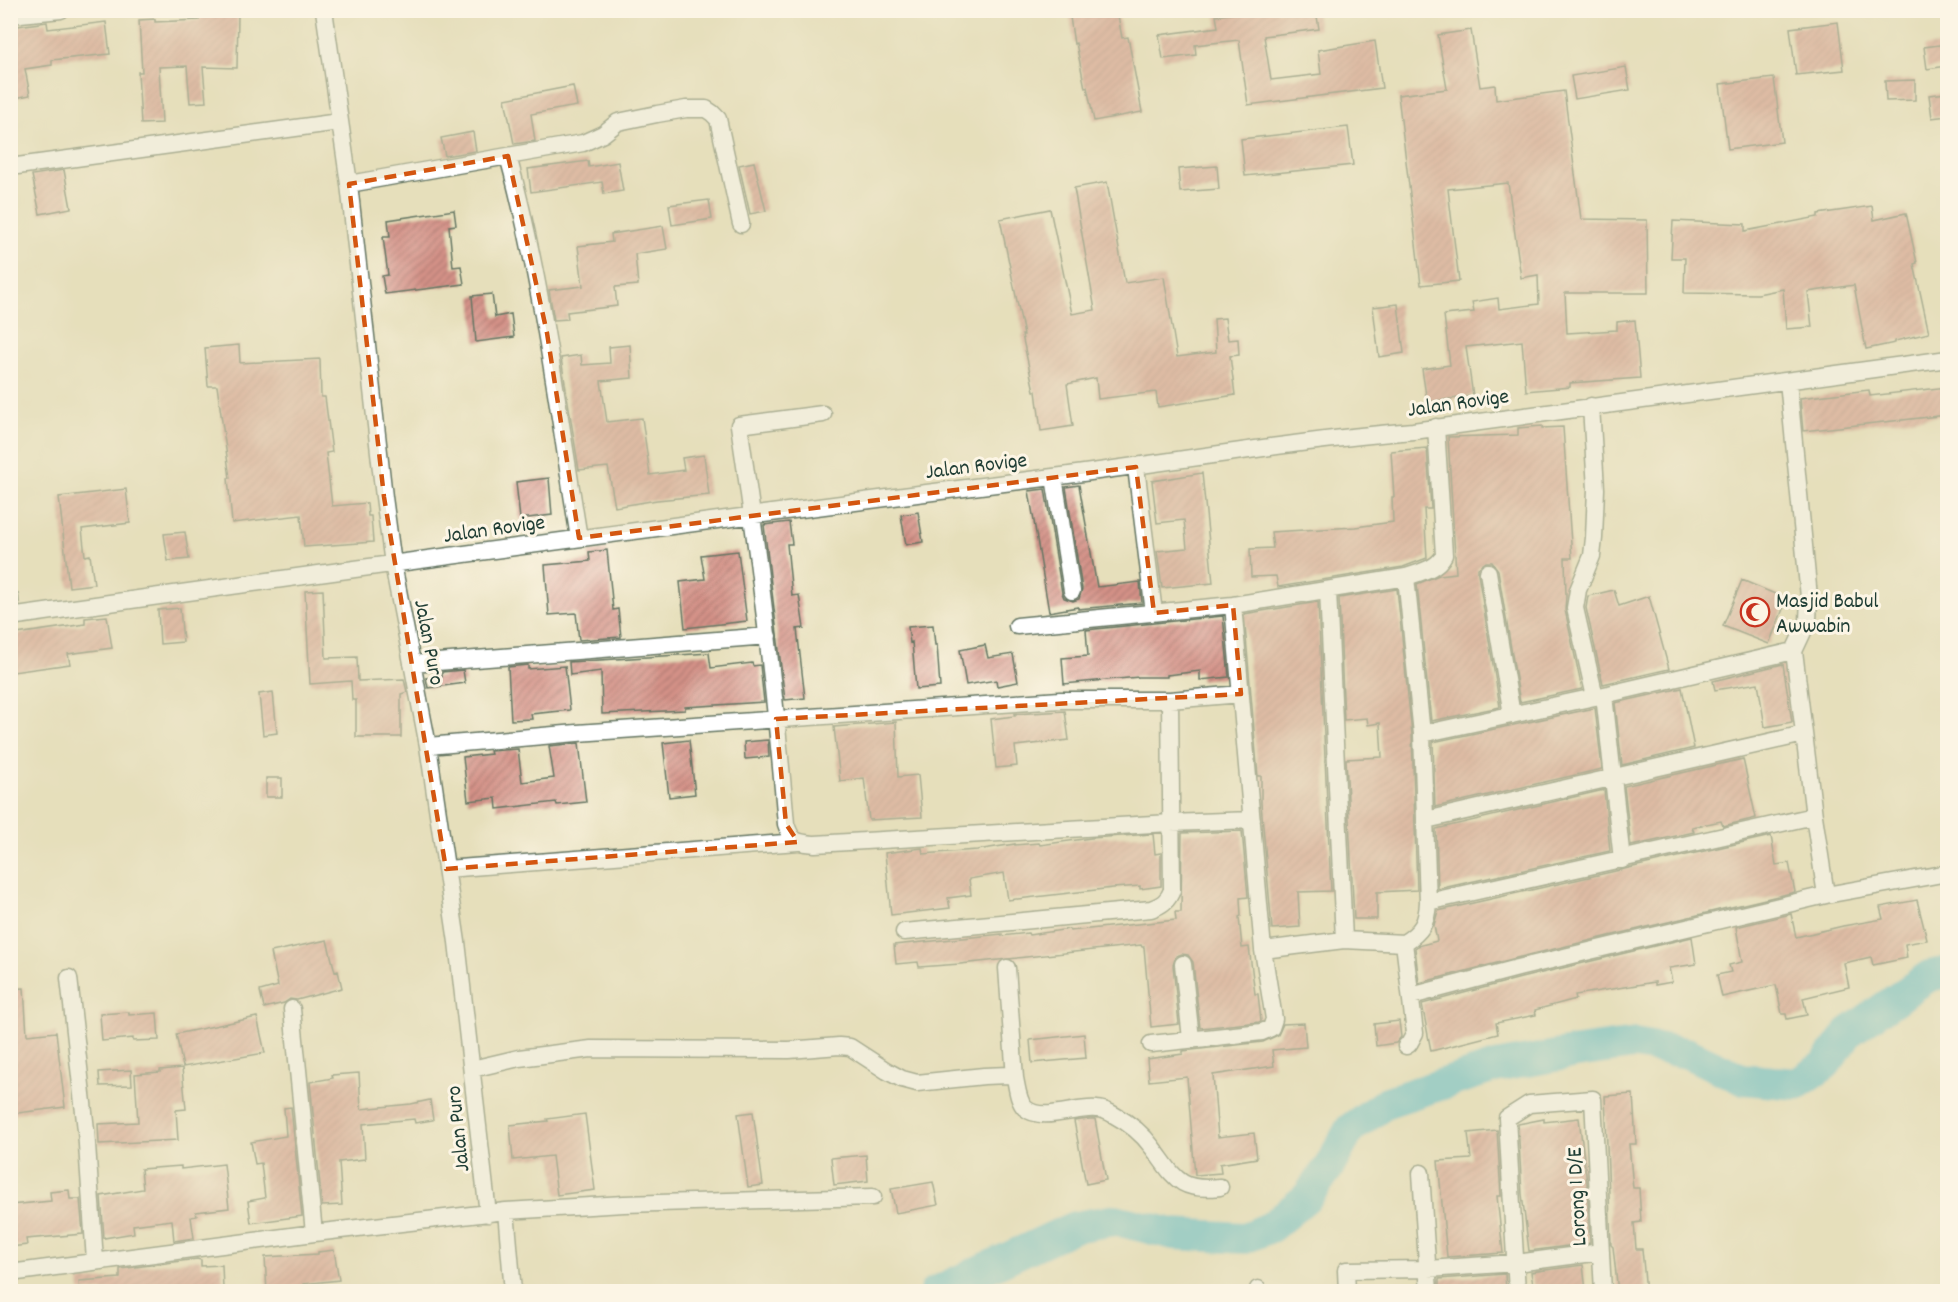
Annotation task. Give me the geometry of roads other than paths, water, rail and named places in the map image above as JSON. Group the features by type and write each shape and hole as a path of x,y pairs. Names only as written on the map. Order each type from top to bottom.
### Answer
{"street":[{"path":"10,15 61,10"},
{"name":"Jalan Puro","path":"324,10 349,184 382,486 393,564 428,747 458,942 488,1214"},
{"path":"349,184 583,143 603,134 618,122 667,112 706,109 718,119 741,224"},
{"path":"10,167 339,122"},
{"path":"508,156 520,198 547,333 579,538"},
{"name":"Jalan Rovige","path":"11,617 753,514 1136,467 1345,436 1436,427 1947,359"},
{"path":"1788,381 1809,597 1808,621 1794,651 1826,895"},
{"path":"1591,406 1596,489 1594,538 1592,556 1578,590 1575,608 1600,696 1622,860"},
{"path":"798,842 790,836 786,824 768,636 739,425 823,414"},
{"path":"1017,626 1233,605 1406,577 1430,568 1440,562 1444,555 1436,427"},
{"path":"1136,467 1154,613"},
{"path":"1054,477 1072,591"},
{"path":"1488,572 1512,715"},
{"path":"1263,950 1344,940 1404,943 1423,928 1428,902 1422,734 1406,577"},
{"path":"1328,590 1344,940"},
{"path":"10,597 11,617"},
{"path":"1151,1044 1262,1032 1271,1028 1274,1019 1263,950 1233,605"},
{"path":"412,664 768,636"},
{"path":"1422,734 1794,651"},
{"path":"428,747 577,732 1060,700 1170,700 1241,694"},
{"path":"904,932 1151,909 1163,904 1172,890 1170,700"},
{"path":"1426,820 1804,734"},
{"path":"1428,902 1814,816"},
{"path":"446,869 798,842 815,844 1252,820"},
{"path":"1411,996 1518,968 1826,895 1947,873"},
{"path":"1404,943 1415,1033 1406,1046"},
{"path":"1183,964 1191,1039"},
{"path":"1007,968 1015,1078 1020,1099 1025,1108 1036,1113 1052,1114 1096,1108 1110,1113 1129,1123 1151,1145 1173,1177 1186,1185 1203,1190 1221,1187"},
{"path":"69,978 86,1130 95,1261"},
{"path":"292,1009 314,1233"},
{"path":"472,1069 519,1058 591,1049 789,1050 839,1046 850,1047 887,1071 902,1079 917,1083 984,1076 1009,1075 1015,1078"},
{"name":"Lorong 1 D/E","path":"1516,1263 1506,1118 1529,1104 1593,1100 1603,1292"},
{"path":"1421,1173 1429,1292"},
{"path":"10,1273 314,1233 506,1211 636,1204 873,1197"},
{"path":"506,1211 513,1292"},
{"path":"1347,1292 1346,1270 1428,1269 1516,1263 1601,1252"},
{"path":"1516,1263 1517,1292"}],"waterway":[{"path":"935,1292 1074,1227 1116,1220 1173,1234 1245,1238 1271,1227 1307,1197 1329,1167 1350,1129 1387,1102 1495,1067 1635,1044 1687,1053 1742,1079 1797,1084 1826,1064 1849,1032 1929,976 1948,972"}],"place":[{"name":"Masjid Babul Awwabin","path":"1755,612"}]}
